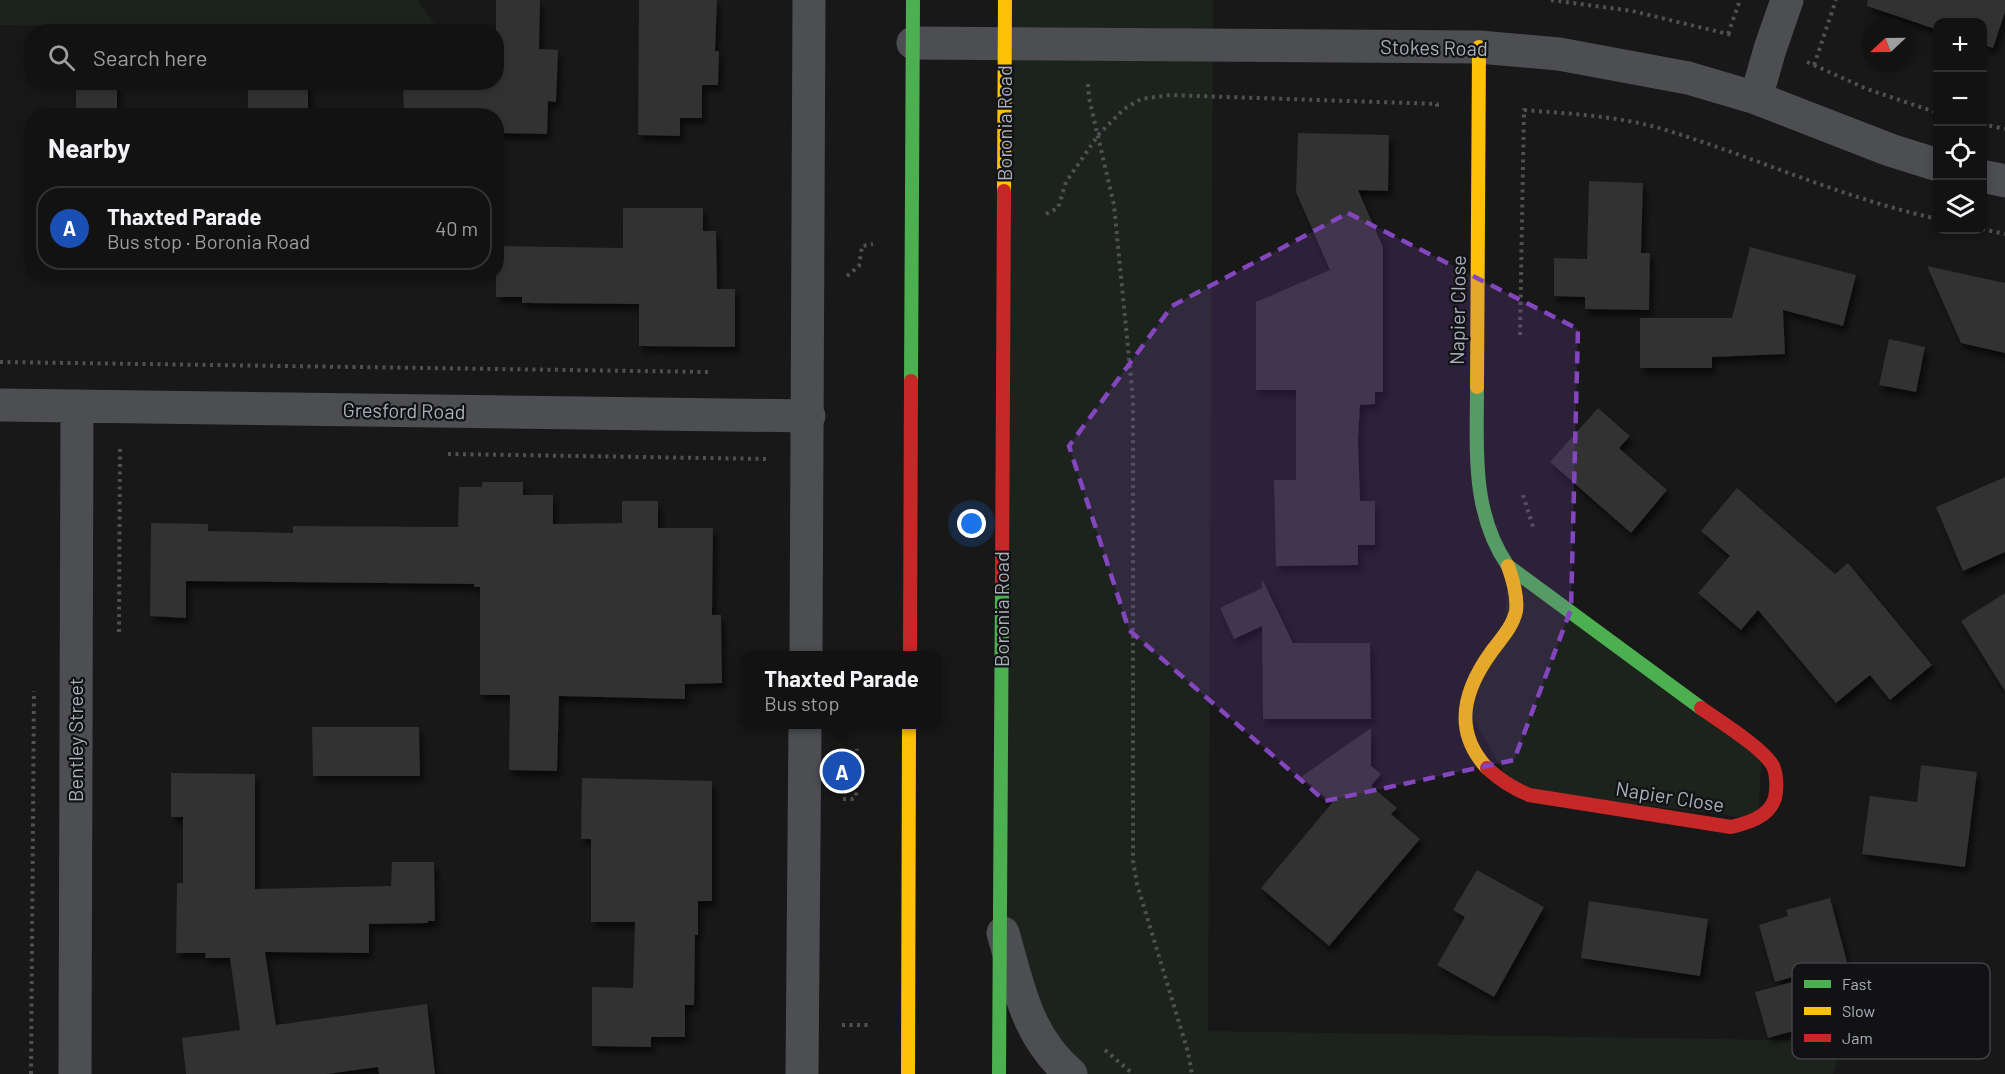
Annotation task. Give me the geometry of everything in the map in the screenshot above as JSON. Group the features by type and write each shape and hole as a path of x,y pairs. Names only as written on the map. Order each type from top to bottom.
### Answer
{"main road":[{"path":"910,651 913,0"},
{"name":"Boronia Road","path":"999,1074 1005,0"},
{"name":"Napier Close","path":"1479,47 1478,482 1482,514 1489,536 1497,552 1508,566 1762,753 1774,768 1776,800 1770,810 1758,819 1731,827 1529,795 1514,790 1490,772 1474,753 1465,730 1465,705 1472,682 1514,618 1517,595 1508,566"},
{"path":"908,1074 909,729"}],"street":[{"path":"806,651 809,416 809,0"},
{"path":"1756,98 1787,0"},
{"name":"Stokes Road","path":"913,43 1479,47 1559,54 1688,78 1756,98 1890,150 1933,163"},
{"path":"1987,177 2005,181"},
{"name":"Gresford Road","path":"0,405 809,416"},
{"name":"Bentley Street","path":"75,1074 77,406"},
{"path":"802,1074 806,729"},
{"path":"1000,920 1024,1005 1035,1033 1046,1049 1071,1074"}],"path":[{"path":"1551,0 1632,11 1728,34 1740,0"},
{"path":"1836,0 1814,65 1867,89 1933,111"},
{"path":"1088,83 1089,98 1114,205 1133,408 1133,861 1137,884 1188,1052 1192,1074"},
{"path":"1046,214 1058,208 1066,182 1099,134 1124,110 1141,99 1170,94 1437,104"},
{"path":"1520,346 1524,110 1594,115 1667,130 1822,186 1933,218"},
{"path":"1987,125 2005,129"},
{"path":"1987,230 2005,234"},
{"path":"847,277 859,266 862,246 876,244"},
{"path":"0,362 711,372"},
{"path":"1521,488 1525,506 1536,533"},
{"path":"31,1074 34,684"},
{"path":"835,1026 869,1025"}],"highlighted area":[{"path":"1348,213 1578,329 1571,609 1514,760 1325,801 1129,630 1069,446 1172,306"}],"shaded area":[{"path":"0,0 417,0 435,24 24,24 0,25"},
{"path":"1005,0 1213,0 1208,1031 1792,1040 1792,1059 1838,1059 1833,1074 1071,1074 1000,920"},
{"path":"1508,566 1762,753 1758,819 1514,790 1465,705 1504,635"}],"building":[{"path":"496,0 540,0 539,49 558,50 556,102 548,101 547,134 504,133 504,108 404,108 403,90 504,90 504,24 496,24"},
{"path":"639,0 717,0 715,51 719,51 718,85 702,85 702,118 680,118 680,136 638,135"},
{"path":"1868,0 2005,0 2005,12 1993,48 1987,46 1987,18 1933,18 1933,28 1915,22 1915,18 1902,18 1867,6"},
{"path":"76,90 117,90 117,108 76,108"},
{"path":"248,90 308,90 308,108 248,108"},
{"path":"1298,133 1389,135 1388,191 1358,190 1383,247 1383,392 1375,392 1375,404 1360,405 1358,440 1360,501 1375,501 1375,545 1358,545 1358,565 1276,566 1274,480 1296,480 1296,390 1256,390 1256,302 1330,270 1296,192"},
{"path":"1589,181 1643,183 1641,253 1650,253 1649,310 1585,309 1585,297 1554,296 1554,258 1587,259"},
{"path":"623,208 703,208 703,231 716,231 717,289 735,289 735,347 639,346 639,304 522,303 522,297 496,297 496,282 504,282 504,246 623,248"},
{"path":"1750,247 1856,275 1843,326 1783,310 1785,354 1712,357 1712,368 1640,368 1640,318 1732,318"},
{"path":"1927,266 2005,283 2005,353 1961,343"},
{"path":"1889,339 1925,347 1916,392 1879,385"},
{"path":"1598,408 1630,436 1619,448 1667,490 1631,533 1550,462"},
{"path":"2005,477 2005,552 1963,571 1936,507"},
{"path":"482,482 523,482 523,495 553,495 553,524 622,523 622,501 658,501 658,528 713,528 712,615 721,615 722,683 685,684 685,699 559,696 557,771 509,770 510,695 480,695 480,587 474,587 474,584 186,581 186,618 150,616 151,523 208,524 208,531 293,533 293,526 458,527 459,487 482,487"},
{"path":"1737,488 1835,574 1848,563 1932,665 1890,700 1870,675 1836,703 1758,610 1741,630 1698,593 1730,556 1701,531"},
{"path":"1262,579 1293,643 1370,643 1371,719 1263,719 1262,626 1234,639 1220,608 1262,588"},
{"path":"2005,593 2005,691 1961,621"},
{"path":"312,727 419,727 420,776 313,776"},
{"path":"1371,728 1371,766 1381,774 1371,786 1397,808 1391,814 1420,839 1329,946 1261,888 1332,803 1301,777"},
{"path":"1921,765 1977,772 1965,867 1862,854 1870,796 1917,802"},
{"path":"171,773 255,774 255,889 391,886 392,862 434,862 435,921 369,924 369,953 265,952 276,1025 427,1004 435,1074 379,1074 378,1067 327,1074 186,1074 182,1038 240,1030 230,958 205,958 206,953 176,953 177,883 183,883 183,817 171,817"},
{"path":"582,778 712,781 712,901 698,901 694,1005 685,1005 685,1037 651,1037 651,1047 592,1046 592,987 633,988 635,922 591,922 591,839 581,839"},
{"path":"1477,870 1544,907 1494,997 1437,965 1465,917 1453,910"},
{"path":"1830,898 1847,962 1792,963 1792,977 1775,982 1759,925 1788,916 1786,910"},
{"path":"1589,901 1708,919 1700,976 1581,958"},
{"path":"1792,982 1792,1031 1768,1038 1755,992"}],"traffic: fast":[{"path":"911,381 913,0"},
{"path":"1477,387 1477,457 1482,502 1496,545 1508,566 1701,708"},
{"path":"999,1074 1002,583"}],"traffic: slow":[{"path":"1004,191 1005,0"},
{"path":"1477,387 1479,47"},
{"path":"1487,768 1469,738 1466,709 1475,679 1509,627 1516,611 1516,594 1508,566"},
{"path":"908,1074 909,729"}],"traffic: jam":[{"path":"1002,583 1004,191"},
{"path":"910,651 911,381"},
{"path":"1487,768 1506,783 1529,795 1731,827 1757,818 1768,810 1775,798 1776,782 1773,766 1751,743 1701,708"}],"place":[{"name":"Thaxted Parade","path":"842,771"}]}
